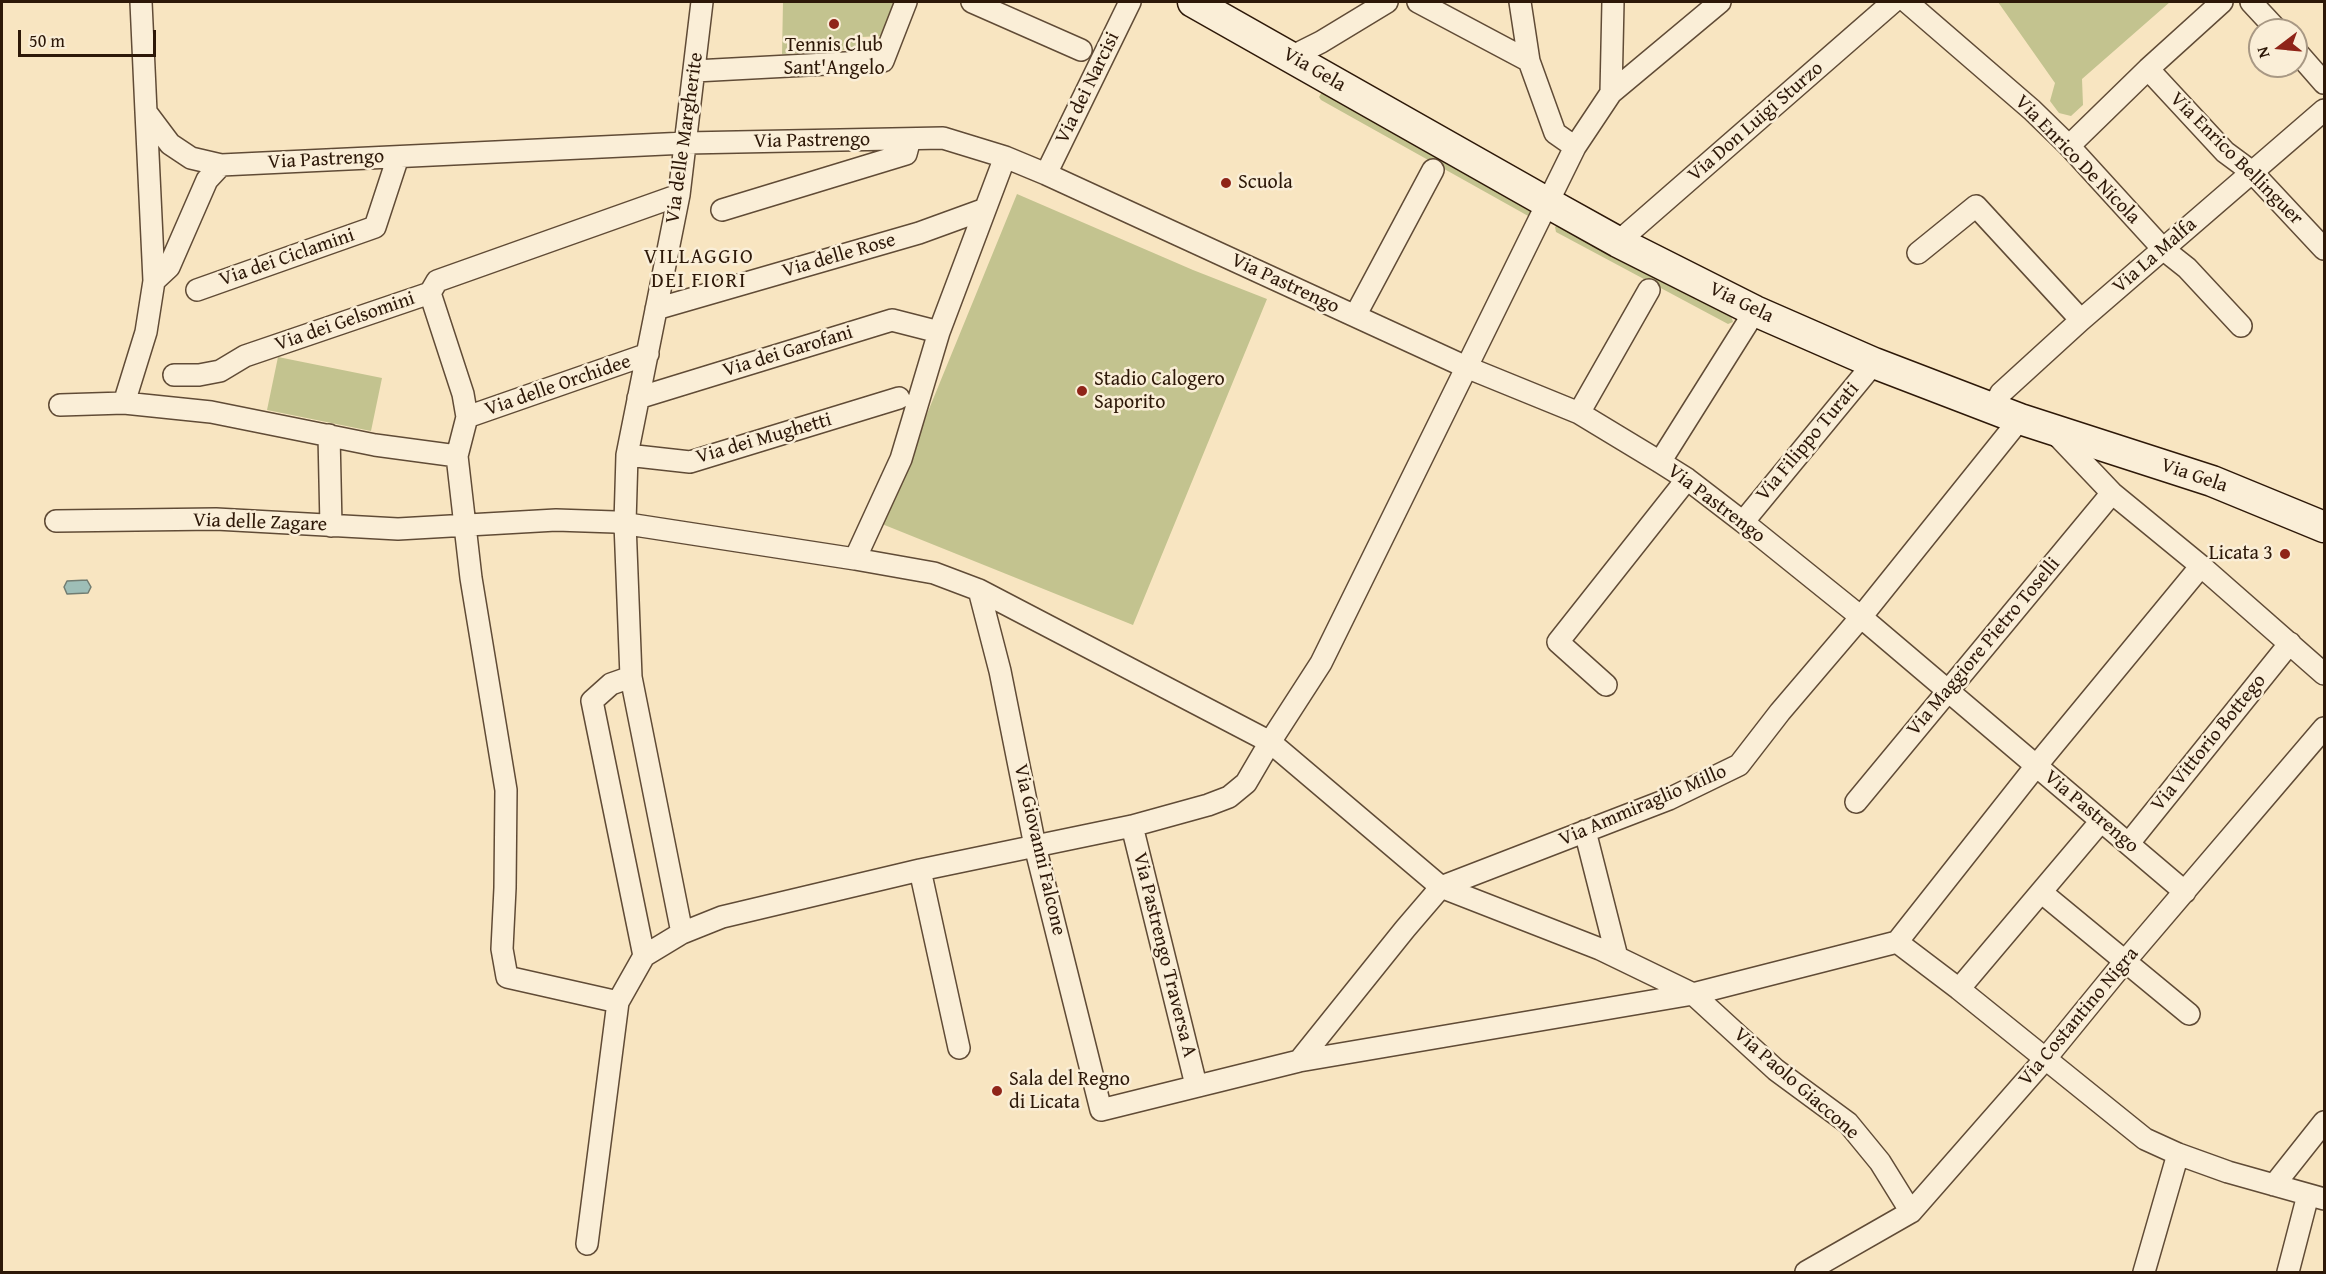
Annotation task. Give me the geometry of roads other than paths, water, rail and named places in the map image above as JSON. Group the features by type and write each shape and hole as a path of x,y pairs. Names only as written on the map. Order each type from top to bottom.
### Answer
{"main road":[{"name":"Via Gela","path":"1193,2 1618,242 1755,311 1874,363 2020,419 2212,482 2325,527"}],"street":[{"path":"124,403 146,332 154,281 141,2"},
{"name":"Via delle Margherite","path":"682,933 631,677 625,523 627,455 679,195 702,2"},
{"path":"695,71 883,61 906,2"},
{"path":"972,2 1081,50"},
{"name":"Via dei Narcisi","path":"1046,174 1130,2"},
{"path":"1291,57 1321,42 1387,2"},
{"path":"1520,2 1529,61 1555,133 1575,147"},
{"path":"1611,93 1613,2"},
{"path":"587,1244 618,1002 644,956 682,933 722,918 920,870 1132,826 1208,805 1229,797 1246,783 1269,742 1321,663 1575,147 1611,93 1720,2"},
{"name":"Via Don Luigi Sturzo","path":"1618,242 1893,2"},
{"name":"Via Enrico De Nicola","path":"1907,2 2032,111 2068,146 2163,249 2187,268 2241,326"},
{"path":"2068,146 2222,2"},
{"path":"2251,2 2266,18"},
{"path":"1424,3 1529,61"},
{"path":"2308,64 2325,83"},
{"name":"Via Enrico Bellinguer","path":"2148,69 2225,152 2252,172 2325,249"},
{"name":"Via La Malfa","path":"1993,408 2001,393 2081,320 2325,110"},
{"name":"Via Pastrengo","path":"146,112 170,144 191,158 221,165 686,142 943,138 1005,157 1466,368 1579,413 1660,462 1687,479 1743,522 1861,617 2185,892"},
{"path":"722,210 906,154 910,140"},
{"name":"Via dei Ciclamini","path":"197,290 375,227 398,157"},
{"path":"855,559 900,459 939,332 1005,157"},
{"path":"154,281 169,267 207,180 221,165"},
{"path":"1355,316 1434,170"},
{"name":"Via dei Gelsomini","path":"174,375 199,375 220,371 245,356 430,293 437,280 679,195"},
{"path":"1917,253 1976,206 2081,320"},
{"name":"Via delle Rose","path":"656,309 919,233 986,209"},
{"path":"1579,413 1649,290"},
{"path":"430,293 463,394 467,417 457,456 464,524 506,790 502,949 507,977 618,1002"},
{"path":"1660,462 1755,311"},
{"name":"Via dei Garofani","path":"638,399 892,320 939,332"},
{"name":"Via delle Orchidee","path":"467,417 648,354"},
{"name":"Via Filippo Turati","path":"1743,522 1874,363"},
{"name":"Via dei Mughetti","path":"627,455 690,462 899,398"},
{"path":"60,405 124,403 211,412 375,445 457,456"},
{"name":"Via Ammiraglio Millo","path":"1299,1061 1405,929 1442,887 1669,799 1739,765 2020,419"},
{"path":"2049,427 2112,493 2201,566 2325,674"},
{"path":"329,435 331,526"},
{"path":"1606,685 1558,642 1687,479"},
{"name":"Via Maggiore Pietro Toselli","path":"1856,802 2112,493"},
{"name":"Via delle Zagare","path":"56,521 216,519 398,529 556,520 625,523 934,573 979,590"},
{"path":"1196,1085 1299,1061 1693,994 1897,942 2036,766 2201,566"},
{"name":"Via Paolo Giaccone","path":"979,590 1269,742 1442,887 1617,957 1693,994 1776,1070 1848,1124 1880,1162 1911,1212"},
{"name":"Via Giovanni Falcone","path":"979,590 1000,671 1035,846 1101,1110 1196,1085"},
{"name":"Via Vittorio Bottego","path":"2128,843 2290,643"},
{"path":"631,677 611,684 592,701 644,956"},
{"name":"Via Costantino Nigra","path":"1806,1272 1911,1212 2046,1058 2126,960 2325,728"},
{"path":"1959,989 2102,821"},
{"name":"Via Pastrengo Traversa A","path":"1132,826 1196,1085"},
{"path":"1585,831 1617,957"},
{"path":"920,870 959,1048"},
{"path":"2041,892 2189,1014"},
{"path":"1897,942 2046,1058 2145,1139 2178,1154 2316,1197 2288,1272"},
{"path":"2274,1185 2325,1122"},
{"path":"2144,1272 2178,1154"}],"water":[{"path":"87,580 91,587 88,593 67,594 64,587 67,581"}],"place":[{"name":"Tennis Club Sant'Angelo","path":"834,24"},
{"name":"Scuola","path":"1226,183"},
{"name":"Stadio Calogero Saporito","path":"1082,391"},
{"name":"Licata 3","path":"2285,554"},
{"name":"Sala del Regno di Licata","path":"997,1091"}],"district":[{"name":"VILLAGGIO DEI FIORI","path":"699,270"}]}
